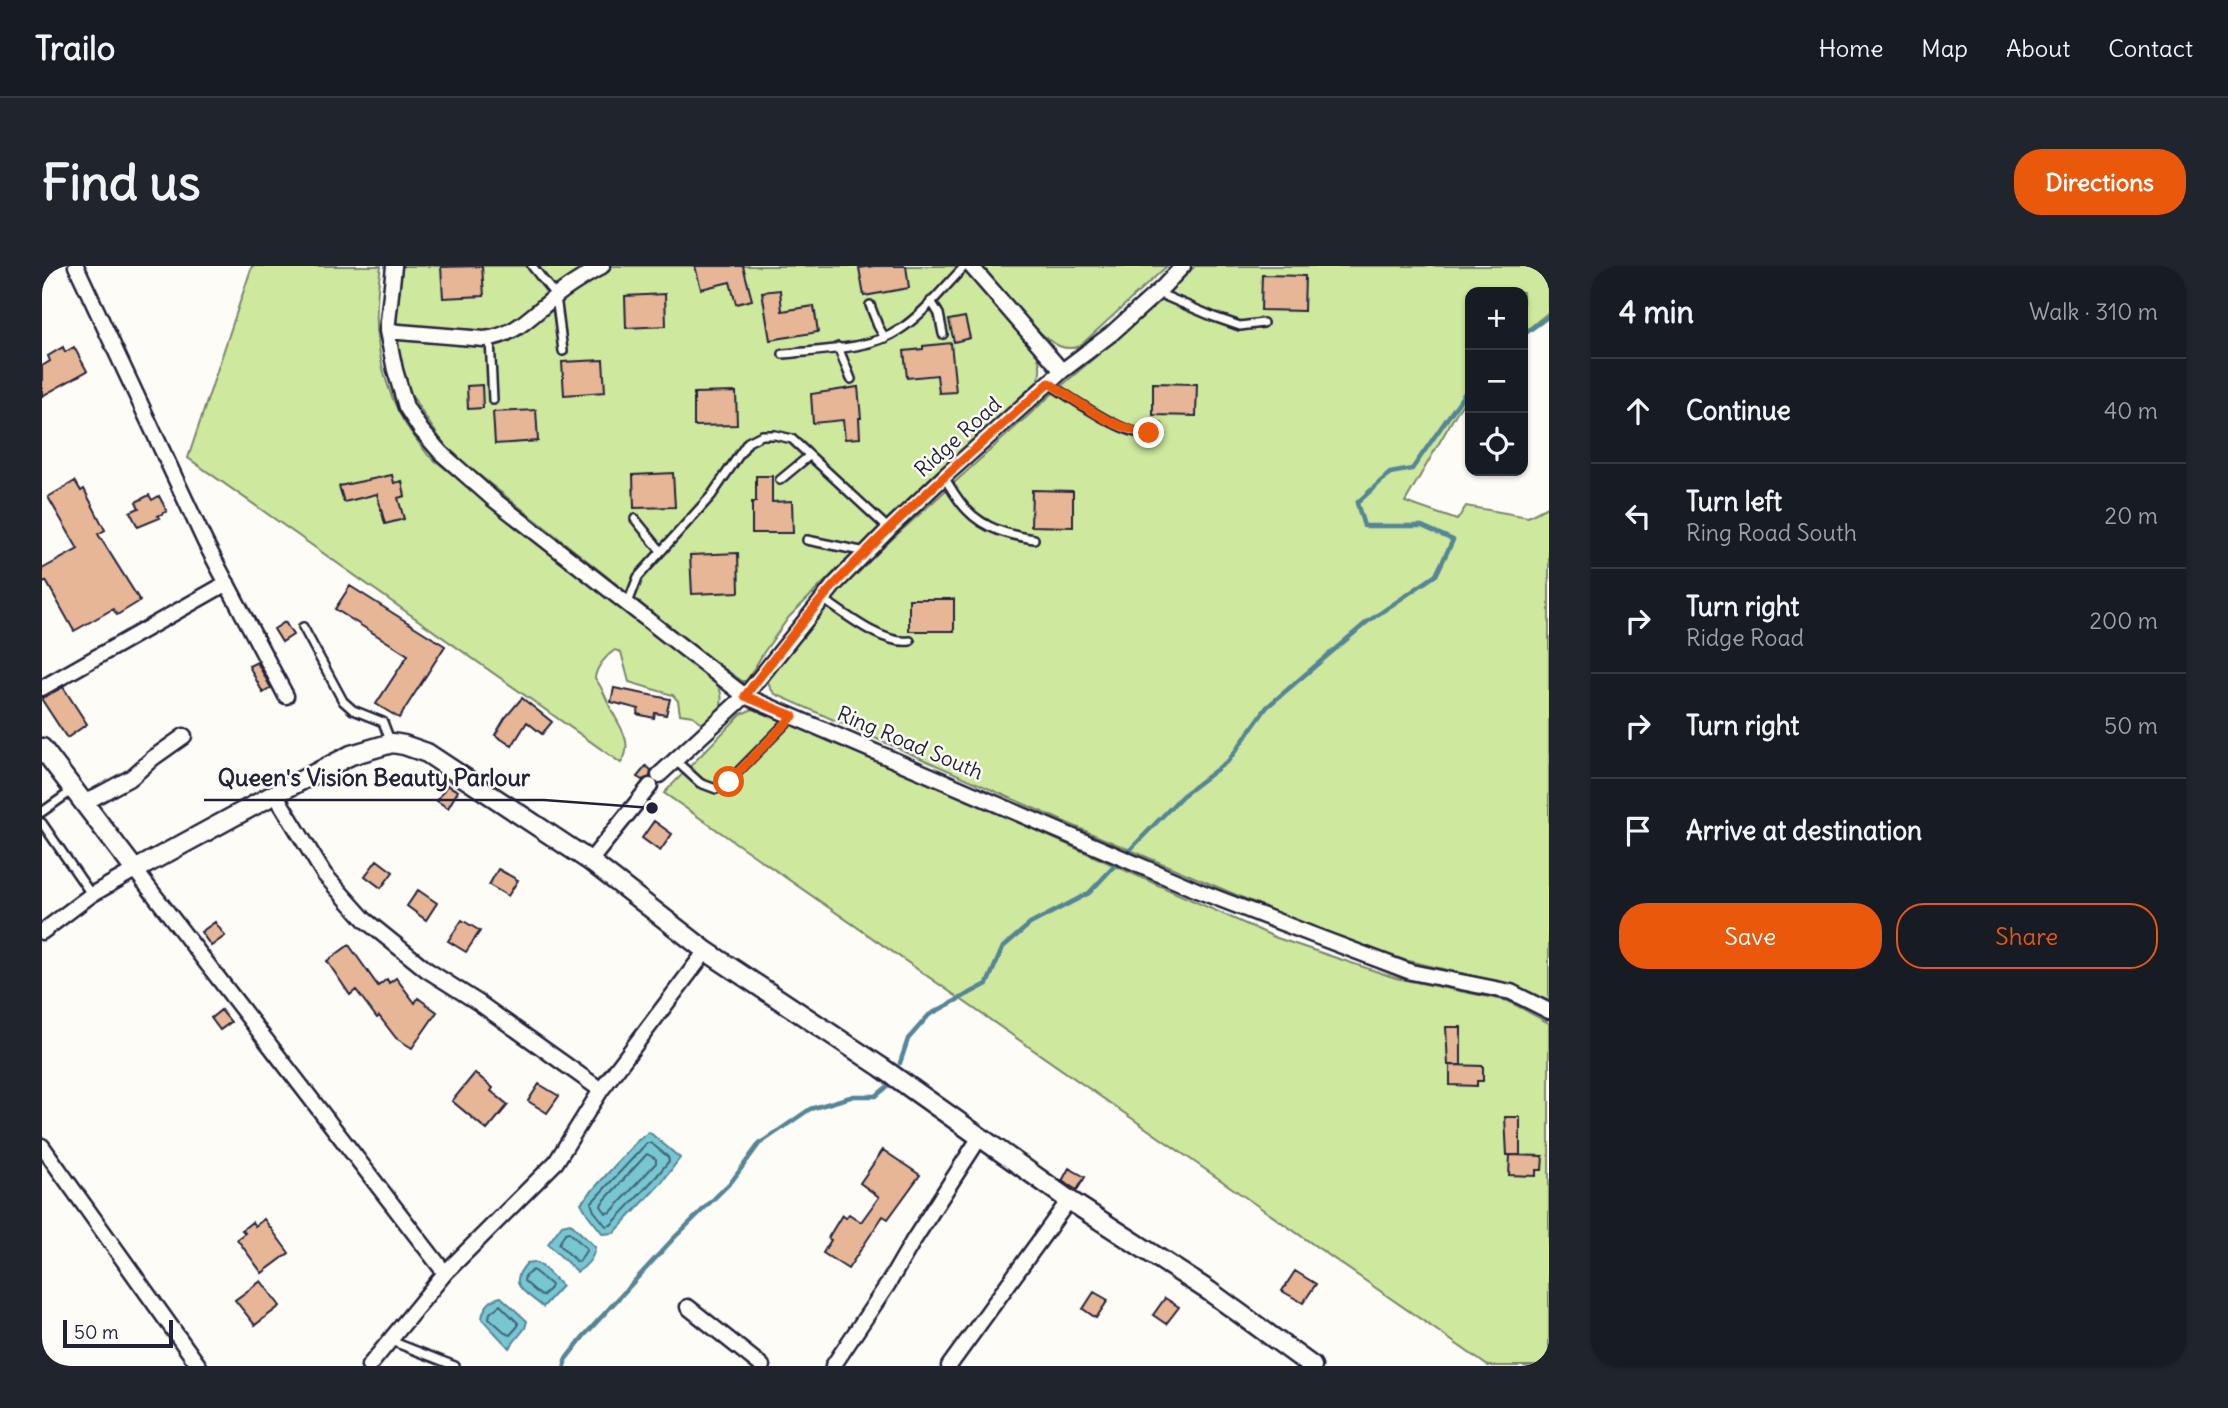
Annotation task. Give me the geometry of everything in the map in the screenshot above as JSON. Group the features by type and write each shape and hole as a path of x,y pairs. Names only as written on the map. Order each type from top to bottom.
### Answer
{"street":[{"path":"76,266 205,542 286,696"},
{"name":"Ring Road South","path":"394,266 387,331 406,407 421,430 441,453 493,499 745,696 1199,891 1411,972 1511,992 1549,1011"},
{"path":"387,331 498,338 514,330 556,296 602,266"},
{"path":"971,266 1062,371"},
{"name":"Ridge Road","path":"590,861 654,780 745,696 823,598 866,552 944,477 1062,371 1111,334 1183,266"},
{"path":"42,688 227,583"},
{"path":"78,796 132,777 147,762 184,736"},
{"path":"42,932 91,895 351,755 392,743 427,753 590,861 706,951 881,1067 1069,1200 1209,1291 1312,1366"},
{"path":"42,748 445,1273"},
{"path":"275,794 324,874 365,920 427,970 601,1090"},
{"path":"369,1366 445,1273 556,1162 601,1090 706,951"},
{"path":"833,1366 980,1137"},
{"path":"42,1146 200,1366"},
{"path":"949,1366 1069,1200"},
{"path":"688,1307 762,1366"}],"lane":[{"path":"532,266 556,296 563,351"},
{"path":"783,354 866,344 885,338 899,331 965,266"},
{"path":"1157,293 1240,326 1263,323"},
{"path":"931,301 939,314 943,334"},
{"path":"870,305 877,326 885,338"},
{"path":"489,339 493,401"},
{"path":"838,347 851,379"},
{"path":"1049,383 1116,425 1149,433 1158,427"},
{"path":"628,603 638,577 711,496 748,442 762,435 792,439 889,529"},
{"path":"780,480 809,456"},
{"path":"944,477 966,510 992,528 1006,534 1034,539"},
{"path":"635,519 662,551"},
{"path":"807,540 866,552"},
{"path":"823,598 888,639 910,641"},
{"path":"303,627 343,701 353,710 383,722 392,743"},
{"path":"676,761 700,783 716,789 729,782 793,716"},
{"path":"42,812 78,796"},
{"path":"42,823 91,895"},
{"path":"391,1341 455,1366"}],"green space":[{"path":"252,266 381,266 377,326 382,364 403,420 428,455 715,681 721,695 720,710 702,724 693,716 680,714 678,701 673,695 629,682 621,652 615,650 602,662 595,678 624,735 626,748 621,763 188,458"},
{"path":"402,266 963,266 1029,341 1040,365 1040,376 1037,386 894,513 789,617 749,677 742,681 450,452 415,401 402,370 396,325"},
{"path":"981,266 1167,266 1080,346 1070,348 1059,346 1040,332"},
{"path":"1195,266 1549,266 1549,312 1528,329 1528,287 1465,287 1465,401 1405,502 1457,520 1466,506 1528,517 1549,506 1549,1001 1521,988 1404,960 1336,937 1090,833 775,694 770,688 768,681 777,665 836,590"},
{"path":"758,707 1277,938 1396,978 1508,1001 1549,1023 1549,1366 1488,1366 664,793 741,714"}],"water":[{"path":"649,1132 680,1158 662,1182 614,1233 603,1234 581,1203 636,1142"},
{"path":"570,1223 595,1247 589,1262 577,1272 548,1244 562,1225"},
{"path":"534,1262 542,1266 562,1286 543,1307 524,1292 518,1283 518,1277 527,1263"},
{"path":"501,1297 527,1321 525,1328 509,1348 482,1319 488,1305"}],"building":[{"path":"482,266 484,296 443,298 441,267"},
{"path":"695,266 743,266 752,300 736,304 730,282 701,289"},
{"path":"906,266 909,288 864,296 859,268"},
{"path":"1262,275 1305,276 1304,311 1261,310"},
{"path":"780,290 782,311 814,306 818,332 770,340 762,292"},
{"path":"665,294 666,326 626,328 625,296"},
{"path":"965,317 970,338 954,342 949,320"},
{"path":"951,343 956,392 939,393 937,375 907,378 904,351"},
{"path":"63,347 65,352 74,347 87,371 42,396 42,366 50,361 48,356"},
{"path":"603,360 605,392 564,395 562,362"},
{"path":"1153,383 1197,384 1196,416 1153,415"},
{"path":"482,385 483,408 468,409 467,386"},
{"path":"858,387 860,438 845,439 843,420 813,423 811,394"},
{"path":"736,392 737,425 694,426 694,393"},
{"path":"536,410 538,441 495,444 493,412"},
{"path":"673,473 675,507 634,508 633,475"},
{"path":"392,475 394,483 402,481 405,496 398,498 404,519 385,524 377,494 344,502 339,486"},
{"path":"756,476 772,476 772,502 792,501 793,533 752,533 752,502 756,502"},
{"path":"75,481 81,491 84,489 105,530 98,534 140,601 117,615 113,609 74,631 46,581 42,584 42,569 78,549 48,497"},
{"path":"1032,490 1073,491 1073,527 1031,526"},
{"path":"149,495 152,500 159,496 167,511 158,516 160,518 138,527 130,512 139,508 136,502"},
{"path":"738,553 739,592 692,594 690,555"},
{"path":"350,586 445,646 399,718 376,704 408,655 335,609"},
{"path":"909,599 954,599 954,631 909,631"},
{"path":"285,622 293,635 282,642 274,629"},
{"path":"257,662 271,688 263,693 249,666"},
{"path":"63,687 87,724 67,738 42,700"},
{"path":"614,688 670,699 666,715 655,713 654,718 637,714 639,709 611,702"},
{"path":"522,698 552,722 542,734 527,722 512,746 495,735"},
{"path":"646,766 651,770 650,777 642,780 637,777"},
{"path":"447,785 458,791 448,808 437,801"},
{"path":"654,821 672,834 660,851 642,838"},
{"path":"377,860 393,872 381,888 365,876"},
{"path":"498,869 518,880 508,896 489,885"},
{"path":"418,890 437,903 426,920 407,906"},
{"path":"462,920 480,931 466,952 448,941"},
{"path":"215,922 225,936 211,946 201,932"},
{"path":"349,945 378,986 387,979 389,983 396,978 415,1003 418,998 437,1012 412,1048 396,1038 356,990 350,995 327,961"},
{"path":"221,1010 231,1022 220,1030 211,1018"},
{"path":"1446,1027 1461,1027 1461,1065 1448,1065"},
{"path":"1450,1065 1483,1066 1483,1081 1477,1081 1477,1086 1450,1085"},
{"path":"475,1073 508,1105 487,1130 452,1101"},
{"path":"539,1084 559,1096 547,1113 528,1101"},
{"path":"1505,1117 1520,1117 1520,1155 1507,1155"},
{"path":"883,1150 920,1175 888,1219 883,1216 848,1269 823,1253 831,1240 828,1238 842,1215 846,1218 849,1214 861,1222 879,1197 860,1183"},
{"path":"1510,1155 1543,1156 1542,1170 1536,1170 1536,1176 1509,1175"},
{"path":"1069,1168 1085,1177 1077,1190 1062,1181"},
{"path":"264,1219 289,1253 262,1273 237,1239 245,1233 242,1230 252,1222 255,1226"},
{"path":"1295,1271 1316,1284 1303,1303 1282,1291"},
{"path":"261,1281 280,1306 255,1325 235,1300"},
{"path":"1094,1292 1108,1300 1096,1318 1083,1309"},
{"path":"1165,1298 1179,1307 1166,1324 1153,1315"}],"waterway":[{"path":"1528,331 1549,316"},
{"path":"1125,855 1182,796 1229,760 1267,707 1367,622 1436,575 1453,540 1422,526 1364,526 1357,503 1390,473 1412,469 1465,393"},
{"path":"900,1063 908,1039 929,1015 987,984 1003,947 1030,924 1089,893 1119,861"},
{"path":"565,1366 565,1360 583,1337 673,1239 732,1181 759,1144 810,1109 854,1096 876,1096 888,1086"}],"place":[{"name":"Queen's Vision Beauty Parlour","path":"652,808"}],"route":[{"path":"729,782 793,716 745,696 795,632 834,585 889,529 1049,383 1116,425 1149,433"}]}
